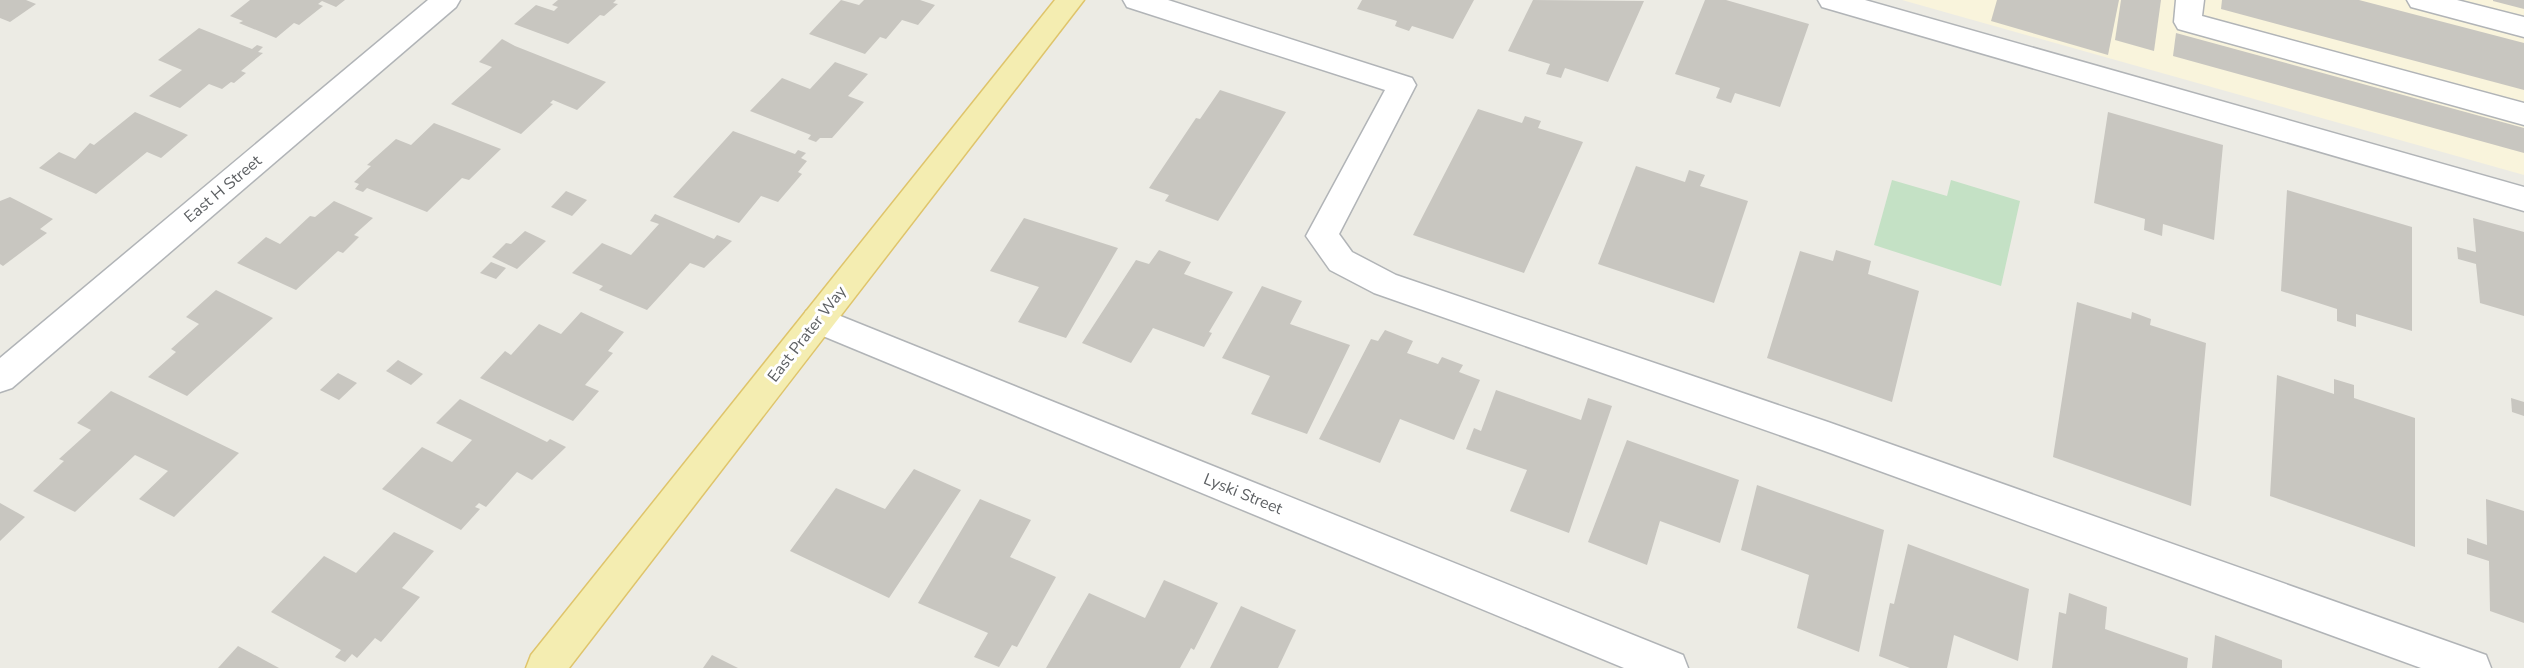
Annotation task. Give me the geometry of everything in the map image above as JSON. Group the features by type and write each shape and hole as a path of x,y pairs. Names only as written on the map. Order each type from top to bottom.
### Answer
{"main road":[{"name":"East Prater Way","path":"545,668 1070,0"}],"street":[{"name":"East H Street","path":"0,378 446,0"},
{"path":"1137,0 1402,85 1322,236 1341,261 1385,284 1839,441 2472,668"},
{"path":"1832,0 2524,199"},
{"path":"2190,0 2188,22 2524,114"},
{"path":"2421,0 2524,27"},
{"name":"Lyski Street","path":"818,320 1669,668"}],"shaded area":[{"path":"1902,0 2524,0 2524,175"}],"green space":[{"path":"1892,180 1947,196 1951,180 2020,201 2001,286 1874,245"}],"building":[{"path":"0,0 26,0 36,4 10,22 0,18"},
{"path":"250,0 345,0 336,7 322,1 318,4 323,6 299,25 294,23 276,38 239,23 243,21 230,16"},
{"path":"558,0 616,0 613,3 618,4 604,16 600,15 568,44 514,24 536,5 554,11 558,7 552,5"},
{"path":"841,0 859,5 864,0 920,0 935,5 918,25 902,20 886,39 880,37 865,54 809,34"},
{"path":"1362,0 1474,0 1453,39 1412,26 1409,31 1395,26 1397,21 1357,9"},
{"path":"1533,0 1644,1 1608,82 1565,68 1561,78 1546,74 1550,64 1508,51"},
{"path":"1705,0 1726,0 1809,24 1780,107 1735,93 1731,103 1716,98 1720,88 1675,74"},
{"path":"1997,0 2119,0 2108,55 1991,21"},
{"path":"2121,0 2161,0 2154,51 2115,40"},
{"path":"2222,0 2359,0 2524,43 2524,90 2221,9"},
{"path":"2524,0 2524,9 2493,1"},
{"path":"199,28 252,49 257,45 263,47 258,52 263,53 241,71 246,73 234,83 231,82 222,89 209,84 180,108 149,96 182,70 158,60"},
{"path":"2176,33 2524,128 2524,153 2173,56"},
{"path":"502,39 606,82 577,110 553,100 550,103 553,104 521,134 451,104 492,67 479,62"},
{"path":"835,62 868,74 848,96 864,102 832,138 820,138 816,142 808,139 811,135 750,111 782,78 810,89"},
{"path":"1220,90 1286,112 1218,221 1165,201 1169,195 1149,188 1196,118 1200,119"},
{"path":"1478,109 1522,123 1525,116 1541,121 1538,128 1583,142 1524,273 1413,235"},
{"path":"135,112 188,135 161,158 147,152 96,194 39,168 59,152 75,159 90,143 94,145"},
{"path":"2108,112 2223,145 2214,240 2163,224 2162,236 2144,230 2145,219 2094,203"},
{"path":"434,123 501,149 469,180 462,178 427,212 367,188 363,192 355,189 359,184 354,182 371,166 367,165 396,139 411,145"},
{"path":"733,131 795,154 798,150 806,153 801,158 807,161 798,172 802,174 778,202 761,196 739,223 673,197"},
{"path":"1636,166 1685,182 1689,170 1705,175 1700,186 1748,201 1714,303 1598,264"},
{"path":"2287,190 2412,227 2412,331 2356,314 2356,327 2337,321 2337,309 2281,291"},
{"path":"566,191 587,200 572,216 551,207"},
{"path":"10,197 53,219 40,229 47,233 3,266 0,264 0,201"},
{"path":"334,201 373,218 354,235 359,237 343,253 338,251 296,290 237,263 266,237 280,244 310,216 315,217"},
{"path":"655,214 714,239 717,235 732,241 704,268 690,263 647,310 599,290 603,286 572,273 602,243 631,255 659,224 650,221"},
{"path":"1024,218 1118,248 1066,338 1018,322 1039,287 990,271"},
{"path":"2473,218 2524,232 2524,316 2480,303 2476,264 2458,259 2457,247 2476,252"},
{"path":"525,231 546,241 517,269 492,257 506,243 511,244"},
{"path":"1159,250 1191,262 1184,274 1233,292 1209,332 1212,333 1204,347 1153,328 1131,363 1082,343 1136,260 1149,264"},
{"path":"1836,250 1871,261 1868,274 1919,291 1892,402 1767,358 1800,251 1833,261"},
{"path":"491,262 506,268 496,279 480,273"},
{"path":"1262,286 1302,301 1290,324 1350,345 1307,434 1251,414 1270,376 1222,358"},
{"path":"216,290 273,318 187,396 148,377 176,352 171,349 199,324 186,317"},
{"path":"2077,302 2131,319 2132,312 2151,319 2150,325 2206,343 2191,506 2053,457"},
{"path":"581,312 624,332 608,351 613,353 585,385 599,391 573,421 480,378 505,351 511,355 539,324 561,334"},
{"path":"1385,330 1413,341 1407,353 1438,364 1442,357 1463,365 1459,372 1480,380 1454,440 1400,419 1380,463 1319,439 1371,339 1378,341"},
{"path":"398,360 423,374 411,385 386,371"},
{"path":"338,373 357,383 339,400 320,390"},
{"path":"2277,375 2334,394 2334,379 2354,385 2354,398 2415,418 2415,547 2270,496"},
{"path":"1496,390 1581,420 1588,398 1612,406 1569,533 1510,511 1527,470 1466,449 1474,428 1481,431"},
{"path":"111,391 239,453 174,517 139,499 168,471 135,455 75,512 33,491 64,461 59,459 91,430 77,423"},
{"path":"2511,398 2524,402 2524,416 2512,412"},
{"path":"460,399 547,442 550,439 566,447 532,480 517,472 486,507 479,503 475,507 480,509 461,530 382,489 422,447 452,462 472,440 436,423"},
{"path":"1627,440 1739,480 1720,543 1660,521 1647,565 1588,542"},
{"path":"914,469 961,490 889,598 790,551 836,488 885,509"},
{"path":"1757,485 1884,530 1859,652 1797,628 1809,575 1741,550"},
{"path":"980,499 1031,520 1010,557 1056,577 1017,647 1012,645 999,667 974,657 988,633 918,603"},
{"path":"2486,499 2524,511 2524,623 2490,611 2489,561 2467,554 2467,538 2487,545"},
{"path":"0,503 25,517 0,541"},
{"path":"394,532 434,551 402,588 420,597 381,642 375,638 357,658 352,654 345,662 335,657 341,650 271,612 324,556 356,573"},
{"path":"1908,544 2029,589 2018,661 1954,635 1947,668 1910,668 1879,656 1890,603 1894,604"},
{"path":"1164,580 1218,603 1194,650 1191,648 1180,668 1046,668 1089,593 1145,618"},
{"path":"2069,593 2107,607 2105,629 2188,658 2187,668 2052,668 2059,612 2066,614"},
{"path":"1241,606 1296,630 1278,668 1210,668"},
{"path":"2215,635 2282,660 2282,668 2212,668"},
{"path":"238,646 279,668 218,668"},
{"path":"712,655 738,668 703,668"}]}
